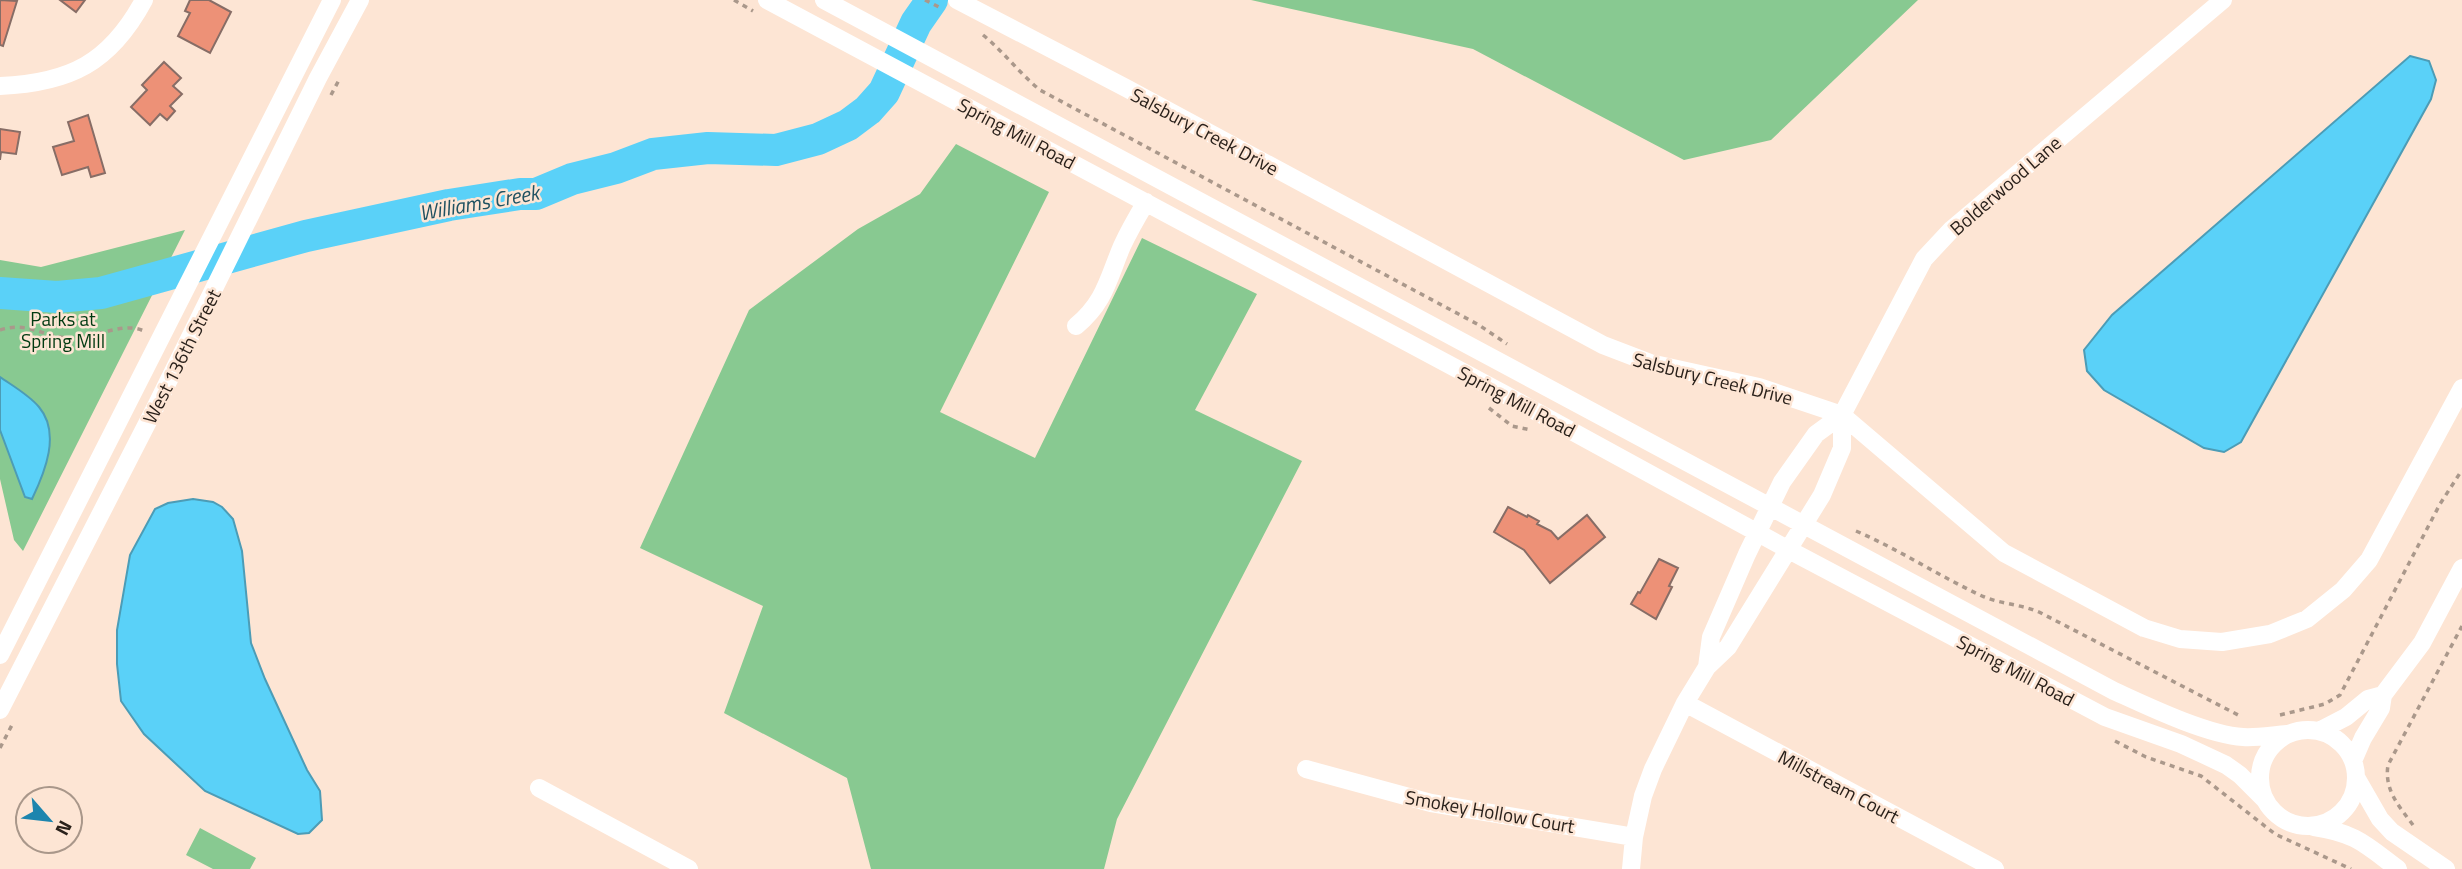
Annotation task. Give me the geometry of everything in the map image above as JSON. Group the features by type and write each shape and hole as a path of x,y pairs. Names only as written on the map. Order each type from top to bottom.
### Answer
{"street":[{"path":"0,86 56,80 82,68 106,52 122,36 144,0"},
{"name":"West 136th Street","path":"0,654 332,0"},
{"name":"West 136th Street","path":"0,710 220,278 318,78 360,0"},
{"name":"Spring Mill Road","path":"768,0 1146,202 1796,538 1997,629 2144,705 2210,730 2242,737 2287,734"},
{"name":"Spring Mill Road","path":"824,0 1764,520 2105,717 2209,755 2240,775 2264,799"},
{"name":"Bolderwood Lane","path":"1707,667 1711,637 1782,482 1816,435 1842,415 1924,259 1952,229 2223,0"},
{"name":"Salsbury Creek Drive","path":"954,7 1126,88 1603,345 1650,363 1759,387 1842,415 2004,553 2144,628 2180,639 2222,642 2270,634 2307,619 2343,590 2369,560 2462,388"},
{"path":"1076,326 1090,314 1106,290 1129,231 1146,202"},
{"name":"Bolderwood Lane","path":"1707,667 1728,648 1822,495 1842,448 1842,415"},
{"path":"2353,761 2381,708 2383,695 2422,643 2462,568"},
{"path":"1631,869 1634,837 1643,796 1653,769 1685,703 1707,667"},
{"path":"2319,731 2346,717 2368,699 2383,695"},
{"name":"Millstream Court","path":"1685,703 1995,869"},
{"path":"2398,869 2351,835 2299,826 2285,821 2273,812 2264,799 2260,777 2265,755 2274,743 2287,734 2303,730 2319,731 2339,742 2353,761 2357,779 2380,819 2392,832 2446,869"},
{"name":"Smokey Hollow Court","path":"1306,769 1431,803 1634,837"},
{"path":"2314,827 2328,823 2348,805 2357,779"},
{"path":"539,788 689,869"}],"path":[{"path":"925,0 954,7"},
{"path":"983,34 1004,52 1022,76 1040,90 1479,325 1518,350"},
{"path":"0,330 21,326 69,338 97,336 125,327 135,327 148,333"},
{"path":"2280,716 2325,704 2340,695 2440,504 2462,470"},
{"path":"1849,528 1892,547 1981,595 2039,612 2238,717 2246,718"},
{"path":"2420,833 2390,792 2386,776 2388,765 2462,626"},
{"path":"2213,784 2253,819 2275,834 2351,869"}],"green space":[{"path":"1251,0 1918,0 1771,140 1684,160 1473,49"},
{"path":"956,144 1049,192 940,412 1035,458 1142,238 1257,294 1195,410 1302,461 1117,819 1104,869 871,869 847,778 724,713 763,606 640,548 749,310 858,229 920,194"},
{"name":"Parks at Spring Mill","path":"185,230 23,551 14,540 0,479 0,260 41,267"},
{"path":"200,828 256,858 250,869 213,869 186,855"}],"water":[{"path":"2410,56 2429,61 2436,80 2431,99 2241,442 2224,452 2204,448 2104,390 2087,371 2084,350 2112,315"},
{"path":"0,377 35,403 46,417 49,453 32,499 25,497 0,430"},
{"path":"193,499 213,502 233,519 242,551 251,643 307,770 320,791 322,820 309,833 298,834 205,791 144,734 121,701 117,630 130,555 155,509 168,503"}],"building":[{"path":"0,0 17,1 3,46 0,45"},
{"path":"60,0 85,0 76,12"},
{"path":"190,0 209,0 231,12 210,53 178,36 190,13 185,11"},
{"path":"164,62 181,78 173,86 182,94 170,106 175,111 167,120 160,114 150,125 131,107 147,90 142,85"},
{"path":"88,115 105,173 91,177 88,167 62,175 53,147 74,141 68,122"},
{"path":"0,129 20,132 16,154 1,152 0,160"},
{"path":"1508,507 1539,521 1537,524 1551,531 1558,539 1587,515 1605,537 1550,583 1524,550 1494,532"},
{"path":"1659,559 1678,568 1656,619 1631,604"}],"waterway":[{"name":"Williams Creek","path":"0,293 57,297 101,293 306,236 449,205 536,194 572,179 616,168 653,154 708,148 776,150 818,139 848,125 868,110 884,92 916,23 932,0"}]}
